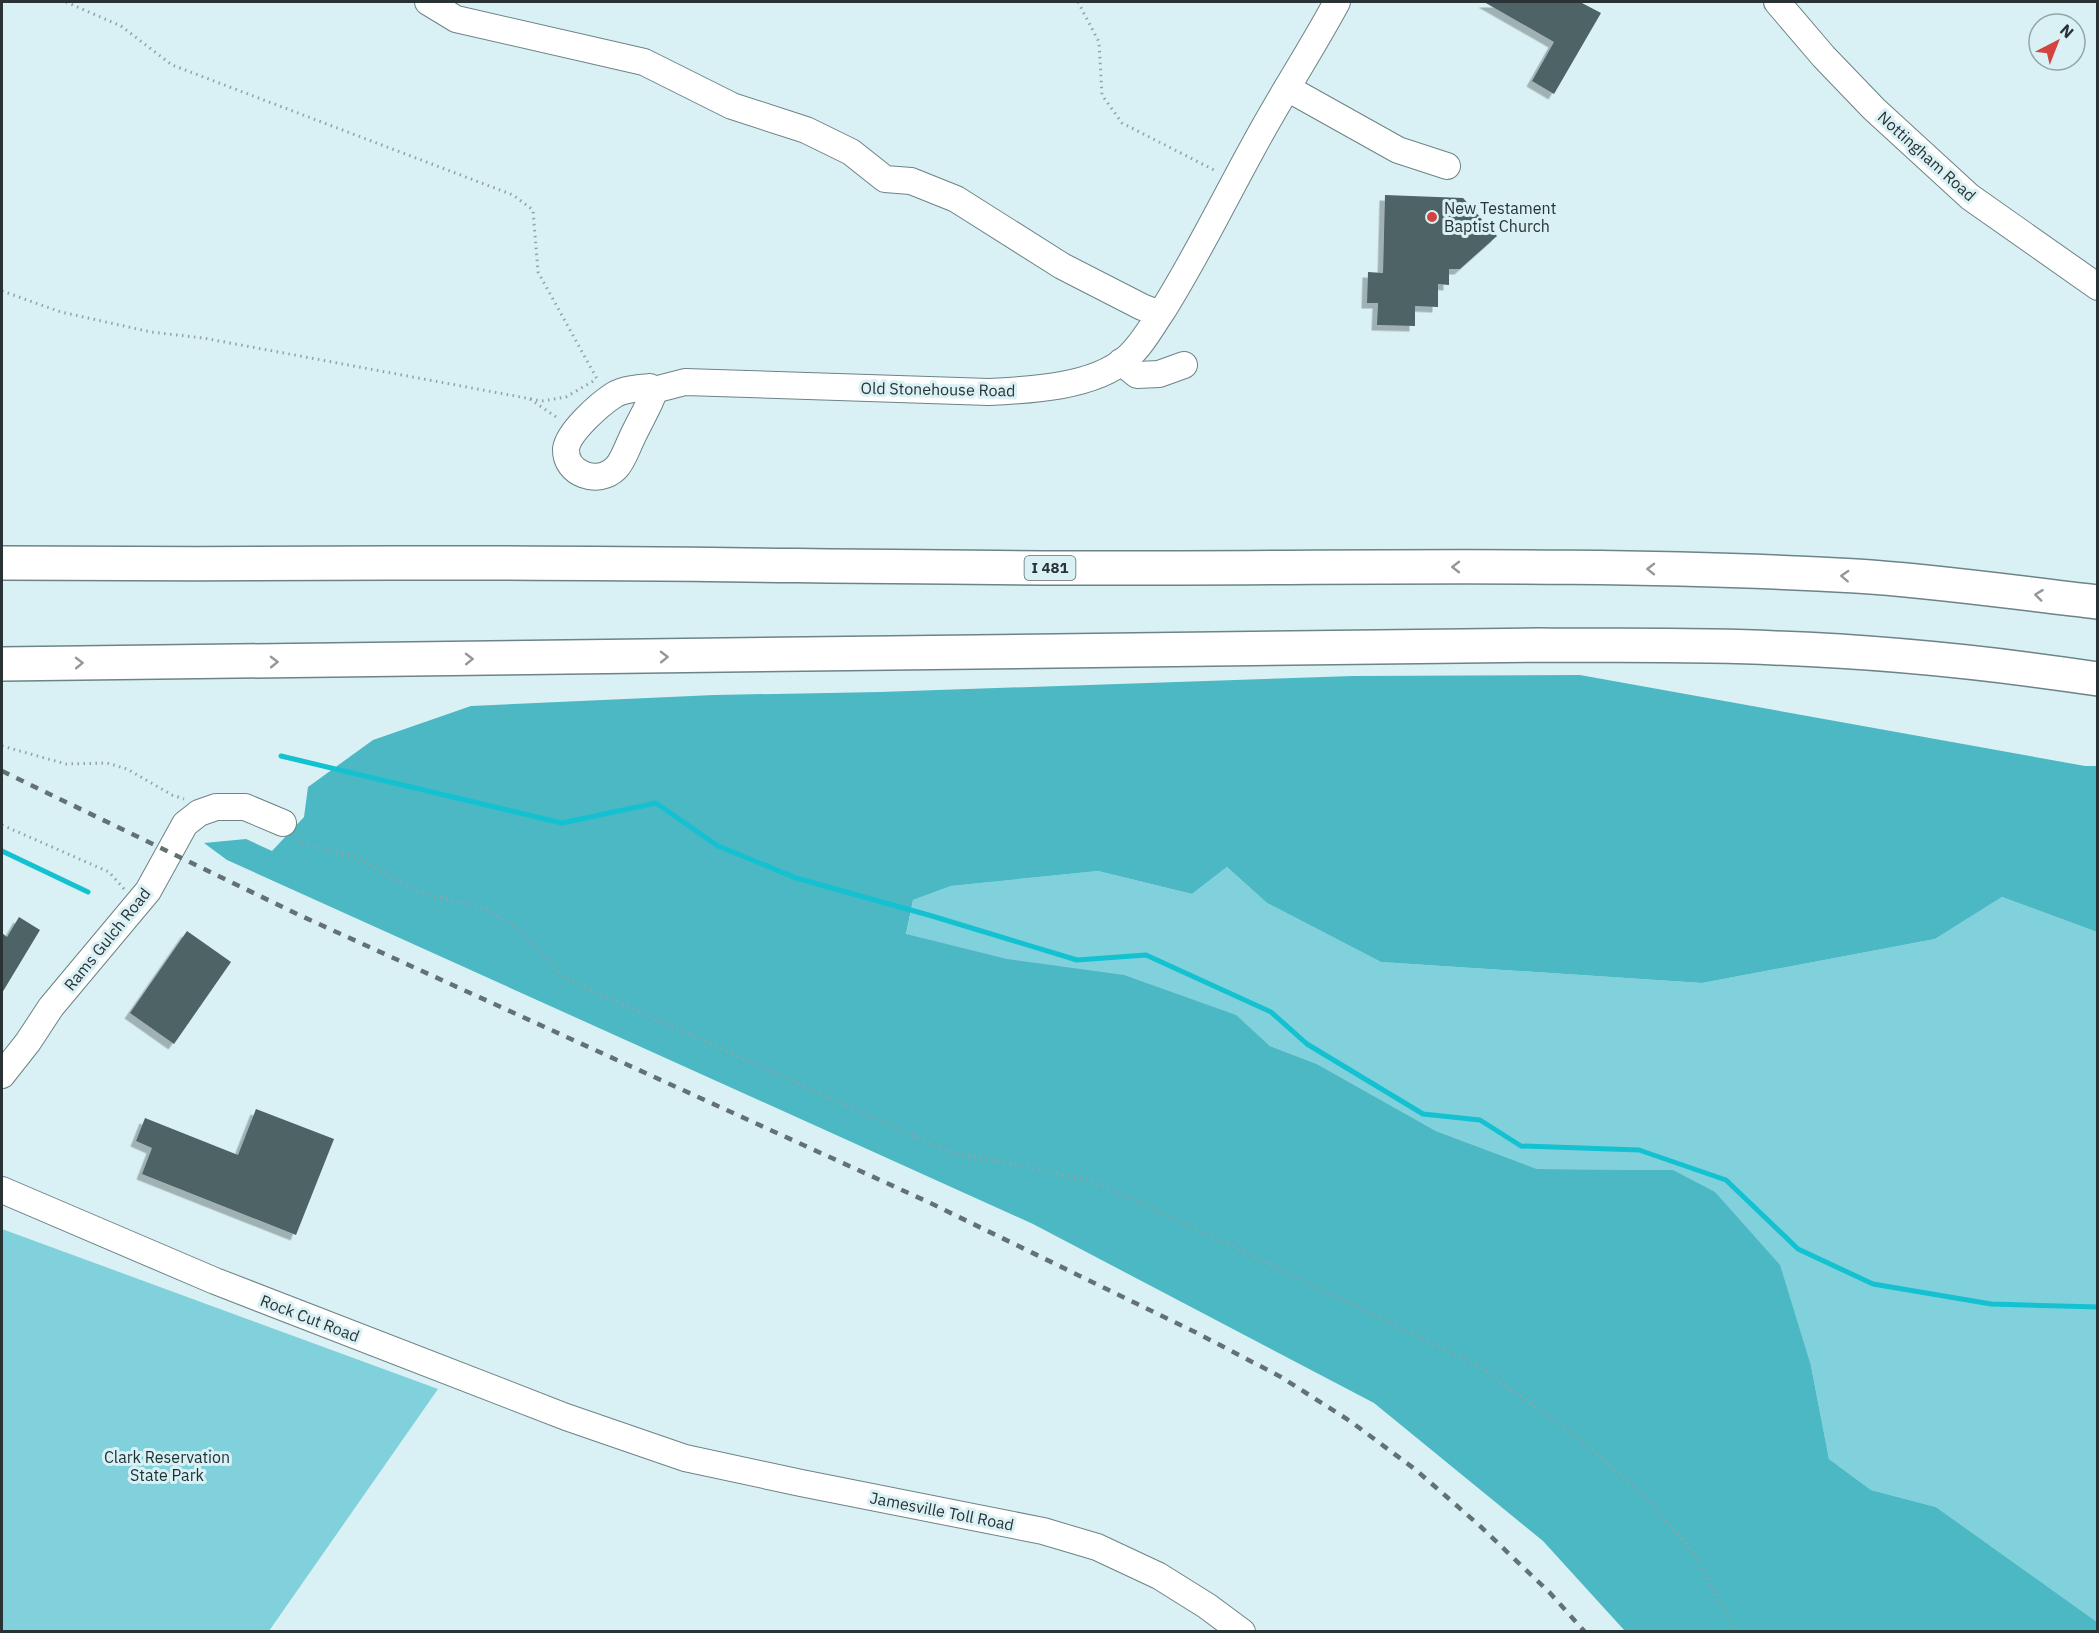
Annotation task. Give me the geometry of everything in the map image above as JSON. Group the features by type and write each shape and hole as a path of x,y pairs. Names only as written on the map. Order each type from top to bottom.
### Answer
{"highway":[{"name":"I 481","path":"2,563 277,565 404,563 1064,568 1593,567 1726,570 1860,577 1955,585 2097,602"},
{"path":"11,664 1562,645 1774,648 1914,657 2029,669 2097,679"}],"street":[{"path":"428,2 456,19 644,62 732,106 806,130 851,152 885,179 911,181 956,199 1062,266 1160,314"},
{"name":"Old Stonehouse Road","path":"573,434 588,417 615,394 638,388 650,387 654,390 685,382 989,392 1037,389 1080,381 1121,362 1146,335 1184,277 1287,88 1338,2"},
{"name":"Nottingham Road","path":"1777,2 1824,57 1874,109 1970,196 2097,286"},
{"path":"1287,88 1398,150 1447,166"},
{"path":"1121,362 1137,375 1159,374 1184,364"},
{"path":"573,434 569,437 566,450 569,461 579,472 592,478 599,478 616,468 654,395 654,390"},
{"name":"Rams Gulch Road","path":"2,1075 28,1042 51,1007 148,891 185,824 199,813 216,807 245,807 283,823"},
{"name":"Rock Cut Road","path":"2,1190 215,1281 623,1437"},
{"name":"Jamesville Toll Road","path":"623,1437 685,1458 1042,1531 1096,1547 1159,1576 1207,1606 1242,1632"}],"path":[{"path":"2,291 61,312 151,332 203,338 542,401 567,397 597,379 538,272 533,210 513,195 172,65 121,26 66,2"},
{"path":"1078,2 1099,42 1102,95 1122,123 1236,180"},
{"path":"528,398 560,419 573,434"},
{"path":"2,746 66,764 107,763 127,769 172,795 194,803 216,807"},
{"path":"283,823 300,843 357,858 416,891 488,910 519,930 565,978 576,983 949,1152 1054,1172 1101,1185 1477,1365 1581,1440 1644,1496 1693,1552 1737,1632"},
{"path":"2,825 108,872 138,904"}],"green space":[{"path":"1227,867 1267,903 1381,962 1702,983 1935,939 2002,897 2097,932 2097,1622 1936,1507 1871,1490 1829,1459 1811,1366 1673,1170 1537,1169 1436,1131 1317,1064 1270,1046 1235,1015 906,935 913,900 951,886 1098,871 1192,894"},
{"name":"Clark Reservation State Park","path":"2,1229 438,1389 269,1631 2,1631"}],"shaded area":[{"path":"1580,675 2085,766 2097,766 2097,932 2002,897 1935,939 1702,983 1381,962 1267,903 1227,867 1192,894 1098,871 951,886 913,900 906,934 1007,959 1124,975 1236,1015 1270,1046 1317,1064 1436,1131 1537,1169 1673,1170 1715,1192 1780,1265 1811,1366 1829,1459 1871,1490 1936,1507 2097,1622 2097,1631 1625,1631 1543,1541 1374,1403 1033,1224 227,860 204,843 246,839 272,851 304,817 308,787 373,740 471,706 714,695 880,692 1353,676"}],"building":[{"path":"1484,2 1580,2 1601,13 1554,94 1532,81 1554,42"},
{"name":"New Testament Baptist Church","path":"1385,195 1463,198 1497,236 1460,269 1449,269 1449,285 1438,284 1438,307 1415,306 1415,326 1377,325 1378,303 1367,303 1368,272 1383,273"},
{"path":"19,917 40,930 2,993 2,933 7,937"},
{"path":"187,931 231,962 174,1044 130,1013"},
{"path":"256,1109 334,1139 296,1235 142,1174 152,1148 136,1141 145,1118 238,1155"}],"waterway":[{"path":"281,756 562,823 656,803 718,846 796,878 1077,960 1146,955 1271,1012 1307,1044 1423,1114 1480,1120 1521,1146 1639,1150 1726,1180 1798,1249 1873,1284 1991,1304 2098,1307"},
{"path":"2,851 88,892"}],"railway":[{"path":"2,771 297,914 926,1201 1195,1332 1281,1377 1350,1421 1416,1470 1480,1526 1550,1593 1585,1632"}],"place":[{"name":"New Testament Baptist Church","path":"1432,217"}]}
